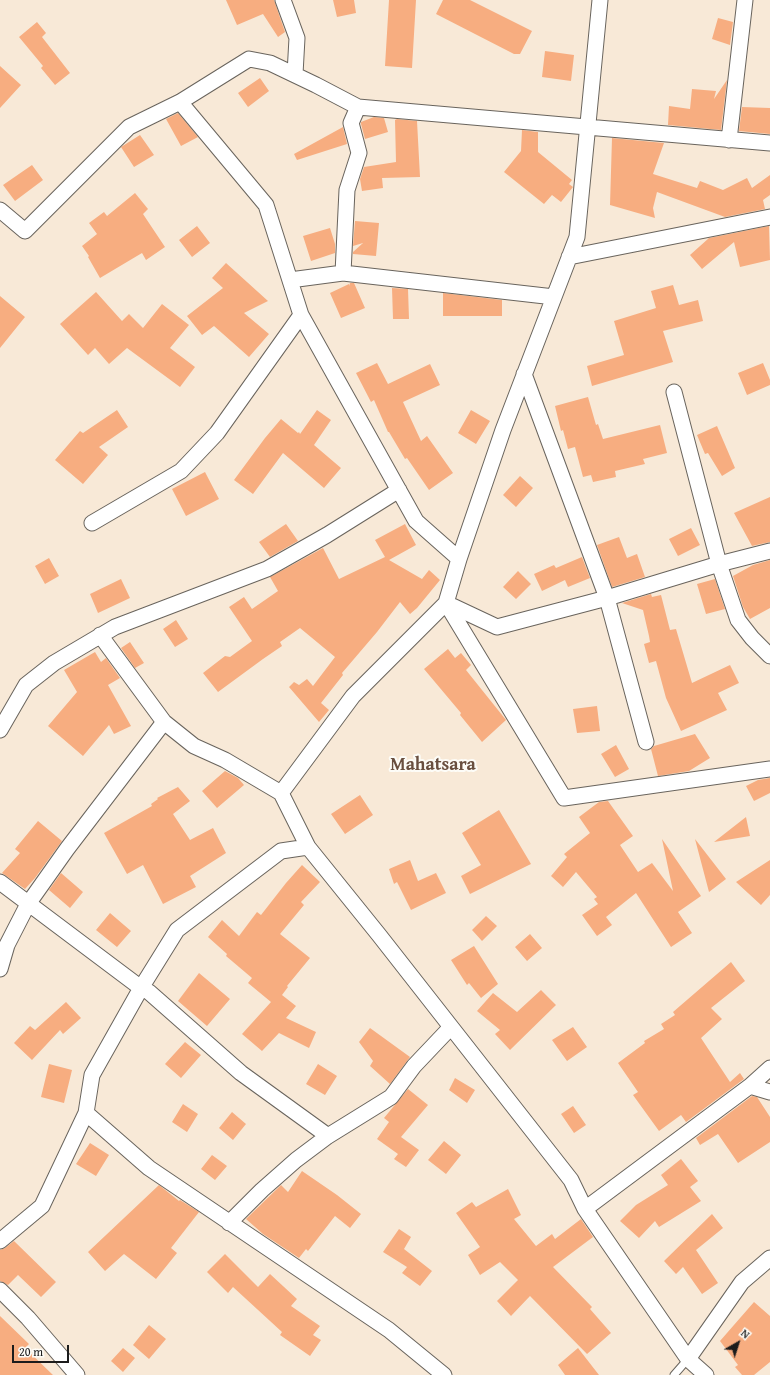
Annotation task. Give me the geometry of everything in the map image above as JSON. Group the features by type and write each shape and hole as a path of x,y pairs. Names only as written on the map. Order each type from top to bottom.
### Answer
{"street":[{"path":"283,0 297,38 294,74"},
{"path":"281,793 353,696 446,603 458,559 503,430 577,237 600,0"},
{"path":"729,140 745,0"},
{"path":"0,210 25,231 129,127 180,102 248,60 270,63 358,107 770,143"},
{"path":"180,102 266,205 301,315 416,521 458,559"},
{"path":"343,273 347,190 359,153 351,123 358,107"},
{"path":"569,257 770,217"},
{"path":"290,280 343,273 554,297"},
{"path":"92,522 181,471 218,433 301,315"},
{"path":"524,374 607,598 646,742"},
{"path":"674,392 718,564 738,620 752,638 770,656"},
{"path":"0,730 26,685 54,662 115,627 267,569 327,535 399,490"},
{"path":"446,603 497,628 607,598 718,564 770,551"},
{"path":"446,603 564,798 770,769"},
{"path":"100,636 164,722 194,746 225,760 281,793 308,847 571,1180 585,1209 688,1359 706,1375"},
{"path":"0,969 7,945 28,904 67,848 164,722"},
{"path":"0,1241 42,1206 86,1113 92,1075 177,930 281,851 308,847"},
{"path":"0,882 148,992 241,1072 328,1136"},
{"path":"229,1223 262,1190 296,1160 328,1136 391,1097 414,1066 451,1027"},
{"path":"585,1209 750,1086 770,1068"},
{"path":"750,1086 770,1092"},
{"path":"86,1113 149,1168 389,1330 444,1375"},
{"path":"688,1359 742,1282 770,1258"},
{"path":"0,1290 28,1318 77,1375"}],"lane":[{"path":"674,1375 688,1359"}],"building":[{"path":"226,0 274,0 285,32 278,37 263,14 237,25"},
{"path":"333,0 354,0 356,13 337,17"},
{"path":"389,0 416,0 412,68 385,66"},
{"path":"443,0 470,0 532,31 520,54 514,54 436,14"},
{"path":"718,18 733,22 730,45 712,39"},
{"path":"37,22 46,33 42,37 70,73 55,85 41,68 43,66 19,37"},
{"path":"545,51 574,55 571,81 542,77"},
{"path":"0,66 21,85 0,108"},
{"path":"260,78 269,91 248,107 238,93"},
{"path":"727,80 721,130 668,125 669,106 690,109 692,89 716,91 714,99"},
{"path":"742,107 770,108 770,134 739,131"},
{"path":"178,113 198,137 181,146 166,119"},
{"path":"374,117 384,118 388,132 365,139 361,122"},
{"path":"395,120 417,121 420,177 382,178 383,188 362,191 360,179 364,167 396,162"},
{"path":"343,127 347,144 297,160 294,154"},
{"path":"522,130 538,132 538,152 572,180 569,184 573,187 561,202 552,195 544,204 504,172 521,151"},
{"path":"140,135 154,155 134,167 121,147"},
{"path":"612,138 664,143 653,174 697,188 700,181 723,190 747,178 752,188 770,175 770,195 763,200 765,209 725,217 657,192 653,208 655,218 610,205"},
{"path":"32,165 43,180 15,201 3,185"},
{"path":"135,193 148,209 143,214 165,247 146,260 142,253 100,278 82,246 97,234 89,223 104,212 107,216"},
{"path":"355,221 379,223 376,256 353,254 353,252 363,243 353,246"},
{"path":"197,226 210,243 192,257 179,240"},
{"path":"769,226 770,260 740,267 734,242 702,269 690,255 709,238"},
{"path":"330,228 335,244 335,253 311,261 303,236"},
{"path":"226,263 268,301 244,313 269,334 249,357 214,326 202,335 187,316 223,288 212,278"},
{"path":"350,283 354,283 365,308 341,318 330,293 349,284 349,286"},
{"path":"673,285 679,305 698,300 703,321 663,331 673,362 592,386 587,366 624,355 614,321 656,308 651,291"},
{"path":"392,288 408,289 409,319 393,319"},
{"path":"96,292 122,321 129,314 143,328 162,304 189,325 170,348 195,367 180,387 127,348 109,364 95,348 88,355 60,324"},
{"path":"443,293 502,300 502,316 443,316"},
{"path":"0,296 25,317 0,348"},
{"path":"377,363 388,384 430,364 440,385 403,402 421,441 427,436 453,473 429,490 407,458 405,459 388,432 374,400 371,402 356,373"},
{"path":"763,363 770,380 770,385 747,395 738,373"},
{"path":"588,397 596,425 598,424 603,439 660,425 667,453 643,459 645,464 615,471 616,477 593,482 591,475 583,477 575,447 568,449 563,430 561,431 555,406"},
{"path":"117,410 128,427 99,447 108,455 83,484 55,460 80,431 83,433"},
{"path":"317,410 331,420 314,445 341,468 324,488 283,453 253,494 234,480 281,419 300,434"},
{"path":"471,410 490,421 476,444 458,433"},
{"path":"717,426 735,468 722,476 708,453 705,454 697,435"},
{"path":"205,472 219,499 186,516 172,489"},
{"path":"520,476 533,488 516,507 503,495"},
{"path":"770,497 770,542 752,546 734,513"},
{"path":"286,524 298,541 270,557 259,542"},
{"path":"405,524 416,545 389,560 422,579 429,570 440,580 417,608 410,614 400,602 342,673 343,675 321,703 329,710 319,722 289,687 294,682 299,685 307,679 313,686 335,657 300,628 280,642 282,646 218,692 203,673 225,656 230,657 252,641 229,607 244,597 252,609 278,591 270,577 323,548 339,579 385,557 375,540"},
{"path":"691,528 700,545 678,556 669,539"},
{"path":"619,537 627,558 637,554 645,577 612,587 597,545"},
{"path":"582,557 590,578 568,587 565,580 542,591 534,574 554,565 556,568"},
{"path":"49,558 59,576 45,584 35,566"},
{"path":"770,560 770,608 750,619 743,607 733,576 753,565"},
{"path":"518,571 531,584 516,599 503,587"},
{"path":"121,579 130,598 98,613 90,594"},
{"path":"715,579 725,609 706,614 697,584"},
{"path":"651,594 652,597 661,595 670,630 676,629 692,683 730,665 739,683 718,693 727,710 681,731 666,698 656,661 649,663 644,644 650,642 643,610 622,603"},
{"path":"176,620 188,639 175,647 163,629"},
{"path":"130,642 144,663 135,668 121,648"},
{"path":"448,649 455,658 461,653 471,665 466,670 506,720 482,742 460,715 461,713 424,669"},
{"path":"95,652 101,662 106,658 120,678 108,685 131,726 114,734 109,725 83,756 48,726 77,692 64,670"},
{"path":"597,706 600,731 577,733 573,709"},
{"path":"695,734 710,758 689,771 658,776 651,749 654,746"},
{"path":"616,745 629,769 615,777 601,754"},
{"path":"225,771 238,778 244,785 217,808 202,791"},
{"path":"770,778 770,793 754,801 746,786 758,780"},
{"path":"178,787 190,801 173,814 190,840 213,828 226,853 190,876 196,887 163,904 143,865 127,874 104,833 152,806 151,804 158,799 157,798"},
{"path":"360,795 373,815 345,834 331,814"},
{"path":"608,801 633,836 620,845 638,872 652,863 673,891 662,839 701,896 678,912 692,933 671,947 636,893 606,917 612,925 597,936 582,915 598,904 594,899 597,897 576,872 563,887 551,876 567,857 564,854 590,833 579,817 599,802"},
{"path":"499,810 531,864 470,894 461,876 481,865 462,833"},
{"path":"746,817 750,836 714,842"},
{"path":"38,821 62,841 35,878 25,889 2,873 20,853 15,849"},
{"path":"695,839 726,879 709,892"},
{"path":"410,860 418,881 436,873 446,893 411,910 397,882 394,884 389,869"},
{"path":"770,860 770,895 761,905 736,882"},
{"path":"302,865 320,882 301,902 304,905 280,934 310,958 287,986 288,987 282,995 296,1006 286,1018 316,1032 309,1048 279,1033 262,1051 242,1034 271,1002 248,983 252,978 226,956 227,954 208,937 222,920 239,936 257,912 261,915"},
{"path":"61,873 83,892 70,908 49,890"},
{"path":"110,913 131,931 117,947 96,930"},
{"path":"486,916 497,926 482,941 472,930"},
{"path":"530,934 542,948 527,961 515,947"},
{"path":"474,946 498,984 481,998 469,983 467,985 451,960"},
{"path":"731,962 745,981 711,1008 722,1019 701,1038 730,1082 740,1073 744,1079 686,1122 681,1115 659,1131 633,1095 638,1092 618,1063 645,1043 644,1041 664,1029 661,1024 675,1015 673,1012"},
{"path":"199,973 230,999 207,1026 178,1001"},
{"path":"541,990 556,1005 510,1050 495,1034 500,1030 477,1011 493,993 517,1012"},
{"path":"66,1002 81,1018 63,1034 60,1030 32,1060 14,1043 30,1026 35,1030"},
{"path":"573,1027 587,1047 567,1061 552,1040"},
{"path":"370,1028 410,1057 390,1084 370,1066 373,1061 359,1042"},
{"path":"185,1042 201,1055 181,1078 165,1064"},
{"path":"49,1064 72,1070 64,1103 41,1097"},
{"path":"318,1064 337,1076 325,1095 306,1084"},
{"path":"455,1078 475,1090 467,1103 449,1090"},
{"path":"408,1089 428,1105 401,1137 419,1150 406,1167 394,1159 398,1154 377,1139 389,1122 384,1118"},
{"path":"752,1096 757,1097 770,1117 770,1142 738,1163 718,1134 700,1145 696,1138"},
{"path":"183,1104 198,1114 187,1132 172,1122"},
{"path":"573,1106 586,1125 574,1133 561,1114"},
{"path":"232,1112 246,1124 233,1140 219,1128"},
{"path":"444,1141 461,1155 446,1174 428,1160"},
{"path":"90,1143 109,1155 96,1176 76,1164"},
{"path":"212,1155 227,1166 215,1180 201,1169"},
{"path":"681,1159 698,1181 690,1187 701,1201 659,1227 655,1221 639,1238 620,1221 636,1205 668,1185 661,1175"},
{"path":"302,1171 337,1195 361,1214 350,1228 335,1216 308,1251 306,1249 299,1258 263,1234 246,1219 281,1185 288,1192"},
{"path":"159,1185 179,1201 180,1200 199,1212 171,1248 177,1253 156,1279 124,1254 105,1271 88,1252"},
{"path":"508,1189 521,1215 514,1219 536,1246 552,1234 555,1239 581,1219 593,1237 553,1267 592,1307 590,1309 611,1333 587,1354 530,1296 511,1316 497,1301 518,1280 500,1262 480,1275 468,1255 480,1247 456,1213 472,1202 476,1207"},
{"path":"712,1214 723,1228 696,1250 718,1283 702,1294 683,1267 676,1274 664,1261"},
{"path":"399,1229 411,1237 404,1249 432,1271 420,1286 402,1273 407,1267 383,1252"},
{"path":"14,1241 56,1282 41,1297 18,1275 8,1285 0,1281 0,1250"},
{"path":"225,1254 258,1287 270,1274 297,1299 291,1306 320,1326 313,1335 321,1340 310,1356 280,1335 282,1332 233,1287 228,1293 207,1272"},
{"path":"754,1302 770,1316 770,1362 754,1375 742,1375 735,1367 738,1365 720,1341"},
{"path":"0,1316 29,1344 25,1348 53,1375 0,1375"},
{"path":"149,1325 166,1339 149,1359 133,1345"},
{"path":"123,1348 135,1358 123,1372 111,1361"},
{"path":"578,1348 599,1375 565,1375 558,1365"}],"district":[{"name":"Mahatsara","path":"433,765"}]}
